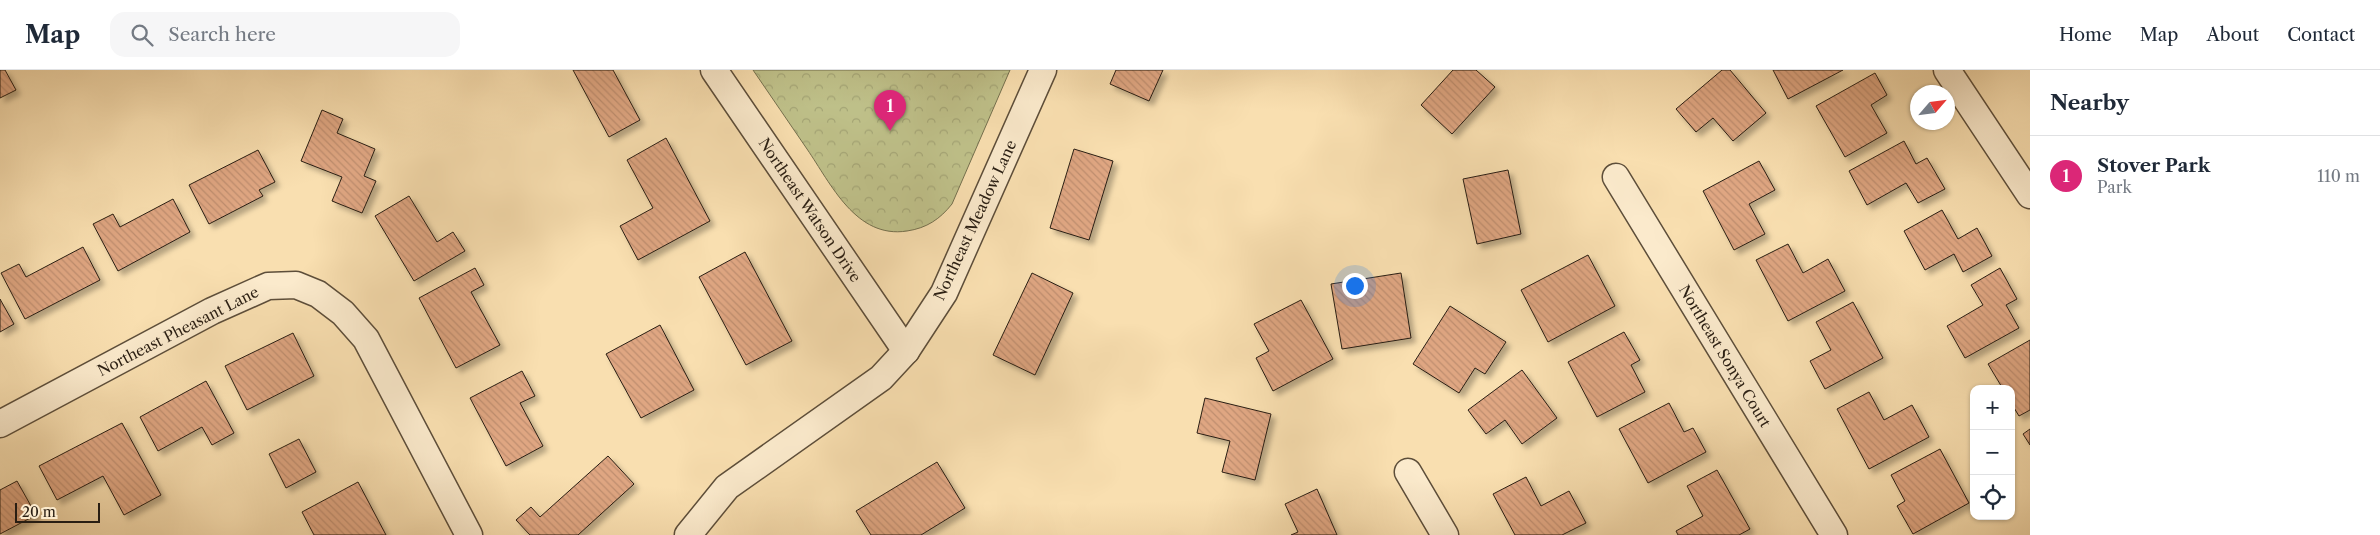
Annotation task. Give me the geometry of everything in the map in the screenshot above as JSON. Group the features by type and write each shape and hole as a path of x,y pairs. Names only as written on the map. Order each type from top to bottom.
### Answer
{"street":[{"name":"Northeast Watson Drive","path":"714,70 906,351"},
{"name":"Northeast Meadow Lane","path":"688,535 727,487 881,378 906,351 944,293 1043,70"},
{"path":"1947,70 2030,195"},
{"name":"Northeast Sonya Court","path":"1616,177 1834,535"},
{"name":"Northeast Pheasant Lane","path":"0,424 212,311 268,286 296,285 318,294 343,313 366,339 469,535"},
{"path":"1408,472 1445,535"}],"green space":[{"path":"753,70 1010,70 952,204 943,214 927,225 914,230 889,231 873,226 859,218 847,206"}],"building":[{"path":"0,70 5,70 16,90 0,98"},
{"path":"573,70 613,70 640,120 609,137"},
{"path":"1116,70 1163,70 1149,101 1110,84"},
{"path":"1453,70 1476,70 1495,87 1452,134 1421,105"},
{"path":"1722,70 1730,70 1766,113 1733,141 1713,118 1696,132 1676,109"},
{"path":"1773,70 1843,70 1788,99"},
{"path":"1875,73 1887,95 1871,105 1887,133 1845,157 1816,106"},
{"path":"322,110 343,119 337,133 375,149 364,176 376,181 362,213 332,201 342,177 301,161"},
{"path":"666,138 710,221 638,260 620,226 653,208 627,160"},
{"path":"1904,141 1916,164 1927,158 1945,189 1918,203 1906,183 1867,205 1849,171"},
{"path":"1074,149 1113,161 1089,240 1050,228"},
{"path":"258,150 275,182 259,190 263,196 209,224 189,185"},
{"path":"1759,161 1775,190 1749,204 1765,234 1734,250 1703,191"},
{"path":"1508,170 1521,234 1477,244 1463,179"},
{"path":"409,196 437,242 453,232 465,251 414,281 375,216"},
{"path":"173,199 190,232 118,271 93,224 113,214 120,227"},
{"path":"1942,210 1958,239 1977,228 1992,256 1963,272 1954,254 1925,270 1904,231"},
{"path":"1788,244 1803,273 1828,259 1845,291 1788,321 1756,260"},
{"path":"83,247 100,280 25,319 1,273 19,264 26,277"},
{"path":"745,252 792,341 746,365 699,277"},
{"path":"1588,255 1615,306 1548,342 1521,290"},
{"path":"475,268 484,285 471,292 500,345 456,368 419,298"},
{"path":"2000,268 2017,299 2006,305 2019,328 1965,358 1947,326 1983,305 1971,285"},
{"path":"1032,273 1073,293 1035,375 993,355"},
{"path":"1401,273 1411,338 1342,349 1331,284"},
{"path":"0,299 14,324 0,332"},
{"path":"1301,300 1333,359 1273,391 1256,358 1269,351 1254,324"},
{"path":"1853,302 1883,358 1825,389 1810,361 1831,350 1816,322"},
{"path":"1450,306 1506,342 1485,374 1475,368 1459,393 1413,364"},
{"path":"660,325 694,390 641,418 606,354"},
{"path":"1624,332 1640,360 1631,365 1645,392 1597,417 1568,362"},
{"path":"293,333 314,376 247,410 225,366"},
{"path":"2030,340 2030,410 2019,416 2015,410 2015,385 2001,385 1988,364"},
{"path":"1522,370 1557,418 1522,444 1505,420 1486,434 1468,410"},
{"path":"522,371 535,396 520,403 543,446 506,466 470,398"},
{"path":"206,381 234,433 212,445 202,427 158,451 140,417"},
{"path":"1869,392 1884,420 1912,405 1929,437 1869,469 1837,409"},
{"path":"1205,398 1271,414 1255,480 1222,472 1230,441 1197,433"},
{"path":"1669,403 1684,432 1693,428 1706,452 1648,483 1619,429"},
{"path":"122,423 161,495 124,515 103,476 57,500 39,466"},
{"path":"2030,429 2030,445 2023,434"},
{"path":"299,439 316,472 286,488 269,454"},
{"path":"1940,449 1969,503 1913,534 1897,506 1905,501 1891,475"},
{"path":"608,456 634,484 578,535 530,535 516,520 531,507 540,517"},
{"path":"937,462 965,508 921,535 871,535 856,511"},
{"path":"1717,470 1750,529 1739,535 1678,535 1676,531 1703,516 1687,486"},
{"path":"1526,477 1541,506 1569,491 1586,523 1562,535 1515,535 1493,494"},
{"path":"17,481 36,515 0,534 0,490"},
{"path":"358,482 386,535 314,535 302,512"},
{"path":"1317,489 1337,535 1291,535 1298,532 1285,504"}],"place":[{"name":"Stover Park","path":"890,131"}]}
